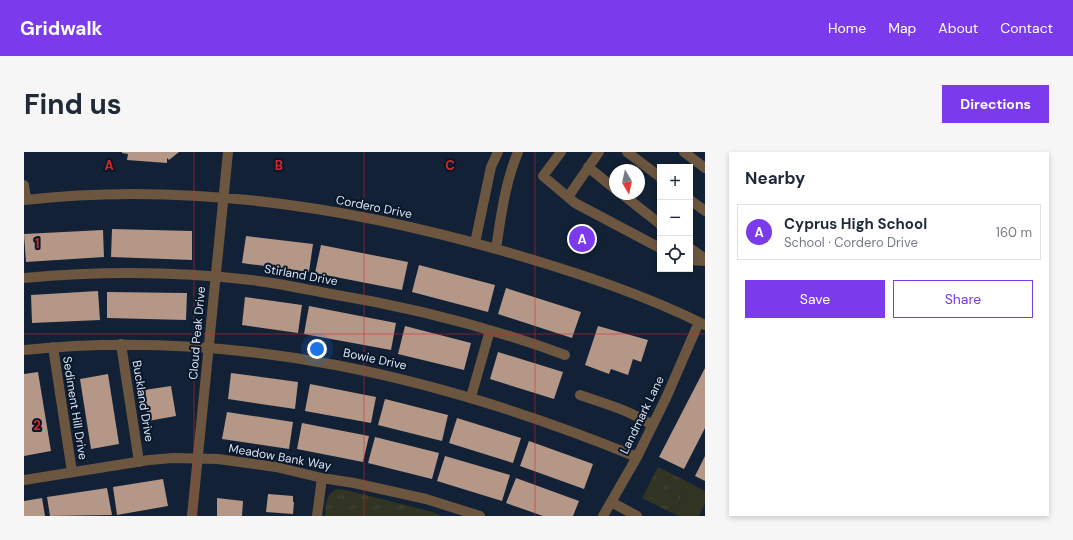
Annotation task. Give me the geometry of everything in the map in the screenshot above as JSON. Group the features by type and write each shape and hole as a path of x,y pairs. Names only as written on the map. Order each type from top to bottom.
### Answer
{"street":[{"name":"Cloud Peak Drive","path":"192,516 222,198 228,152"},
{"path":"475,243 491,167 498,152"},
{"path":"496,249 504,198 512,166 518,152"},
{"path":"561,152 543,176 575,203 657,246"},
{"path":"568,197 599,152"},
{"path":"627,152 657,175"},
{"path":"684,152 705,168"},
{"path":"588,168 609,184"},
{"path":"24,185 25,200"},
{"name":"Cordero Drive","path":"25,200 61,196 130,193 164,194 222,198 297,207 346,215 395,224 475,243 579,274 618,288 702,323"},
{"path":"630,200 657,222"},
{"path":"693,202 705,211"},
{"path":"693,250 705,260"},
{"path":"693,260 705,260"},
{"name":"Stirland Drive","path":"24,278 125,272 215,276 251,280 355,298 436,315 528,341 565,354"},
{"name":"Landmark Lane","path":"603,516 637,456 702,323"},
{"path":"471,397 490,330"},
{"name":"Bowie Drive","path":"24,350 53,347 121,344 167,345 208,347 262,353 334,364 414,381 471,397 551,423 637,456"},
{"name":"Buckland Drive","path":"121,344 139,462"},
{"name":"Sediment Hill Drive","path":"53,347 72,472"},
{"path":"580,396 626,410 652,425"},
{"name":"Meadow Bank Way","path":"24,480 173,458 238,461 354,483 426,499 463,513 480,516"},
{"path":"317,516 322,478"},
{"path":"611,502 637,516"}],"green space":[{"path":"658,467 690,483 674,514 642,498"},
{"path":"658,473 668,478 657,500 647,495"},
{"path":"674,481 684,486 673,508 663,503"},
{"path":"690,483 705,491 705,504 699,516 678,516 674,514"},
{"path":"337,489 433,512 442,516 325,516 328,497"}],"building":[{"path":"122,152 179,152 169,160 167,158 167,163 127,160 128,154"},
{"path":"112,229 192,231 192,260 111,257"},
{"path":"103,230 104,257 26,262 24,234"},
{"path":"246,236 313,244 309,272 242,263"},
{"path":"321,245 408,262 402,290 315,273"},
{"path":"419,265 495,285 488,312 412,292"},
{"path":"506,288 581,312 572,338 498,314"},
{"path":"98,291 100,320 32,323 31,295"},
{"path":"107,292 187,293 186,320 107,318"},
{"path":"245,297 302,305 298,333 242,325"},
{"path":"309,306 396,323 391,350 304,334"},
{"path":"405,326 471,343 464,370 398,354"},
{"path":"598,326 648,340 641,362 633,359 628,375 611,369 609,374 585,365"},
{"path":"498,352 563,372 554,399 490,379"},
{"path":"705,368 705,428 684,469 659,457"},
{"path":"38,372 51,451 24,456 24,374"},
{"path":"231,373 298,382 295,409 228,399"},
{"path":"108,374 119,444 91,449 80,379"},
{"path":"310,384 376,397 371,423 305,411"},
{"path":"171,386 176,416 148,421 144,390"},
{"path":"385,399 448,415 442,441 378,425"},
{"path":"227,412 293,422 289,449 222,439"},
{"path":"457,418 521,438 513,463 449,443"},
{"path":"302,423 369,436 363,462 297,449"},
{"path":"375,437 439,453 432,479 368,463"},
{"path":"529,441 593,464 584,489 520,466"},
{"path":"445,456 510,475 502,501 437,481"},
{"path":"705,456 705,481 695,476"},
{"path":"516,478 579,501 573,516 543,516 506,503"},
{"path":"163,479 168,506 117,515 113,487"},
{"path":"107,488 112,515 50,516 47,497"},
{"path":"268,494 293,496 293,514 266,512"},
{"path":"42,498 45,516 24,516 24,501"},
{"path":"217,498 243,501 242,516 217,516"}],"place":[{"name":"Cyprus High School","path":"582,239"}]}
